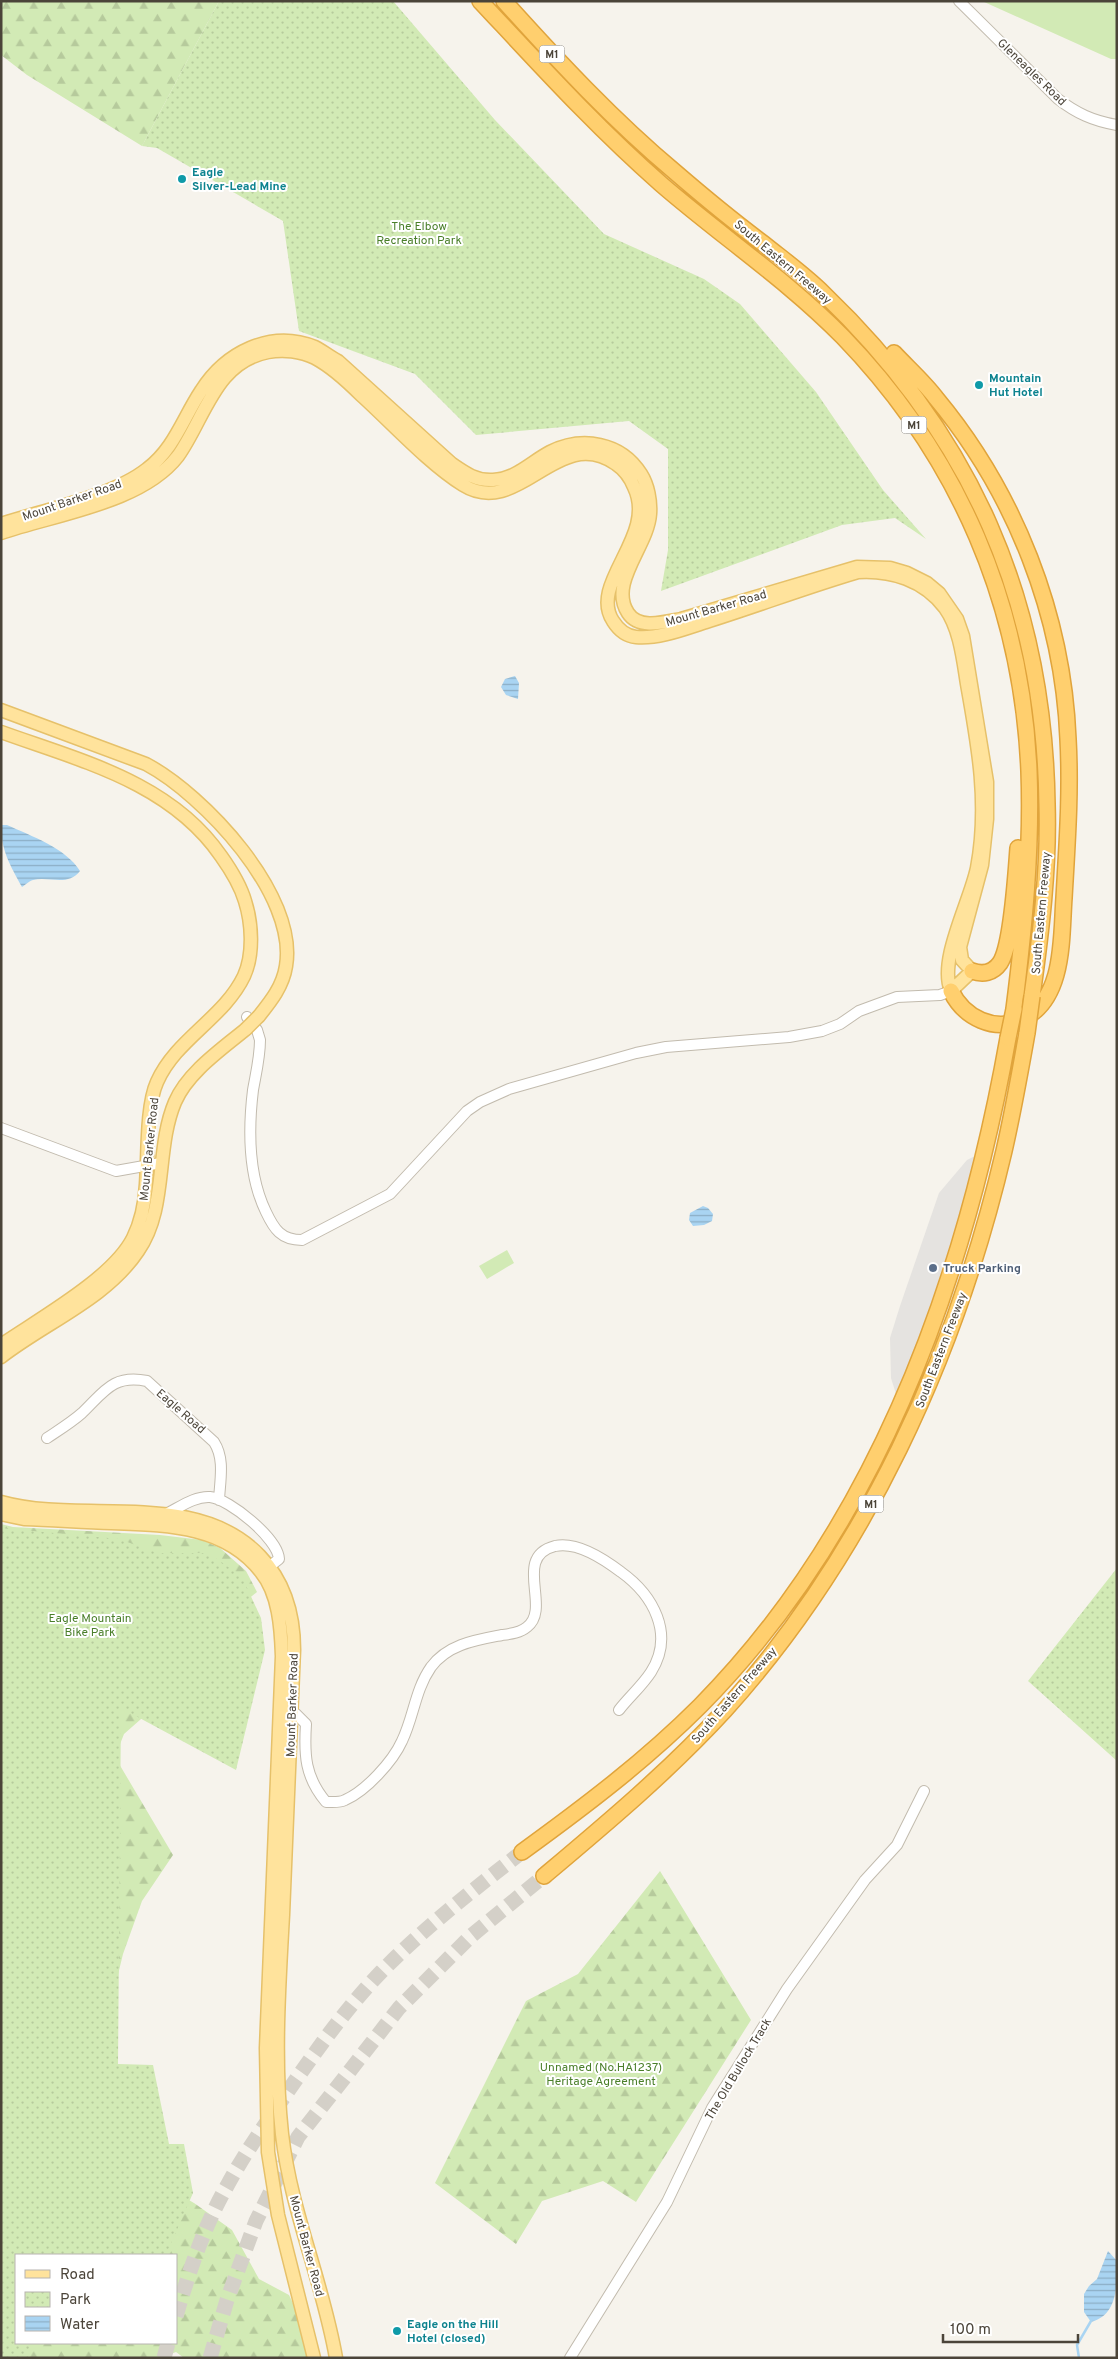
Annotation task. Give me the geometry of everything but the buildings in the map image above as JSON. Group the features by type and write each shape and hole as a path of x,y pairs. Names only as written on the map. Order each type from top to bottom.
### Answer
{"highway":[{"name":"South Eastern Freeway","path":"480,1 560,88 624,150 696,214 809,304 876,374 905,411 957,494 978,536 996,581 1009,627 1018,675 1029,769 1030,818 1025,896 1014,1009 985,1151 945,1290 911,1382 891,1426 821,1553 777,1616 734,1669 701,1704 630,1770 522,1852"},
{"name":"South Eastern Freeway","path":"504,1 601,104 700,194 822,291 888,360 918,398 945,438 990,524 1008,568 1022,615 1041,708 1047,804 1044,900 1027,1033 1004,1151 964,1290 915,1416 867,1512 787,1633 726,1708 658,1778 544,1876"},
{"path":"516,1 601,104"},
{"path":"822,291 872,328 936,397 964,434 1000,493 1026,547 1040,584 1058,655 1067,720 1068,792 1063,909 1054,983 1046,1000 1038,1009 1022,1020 1008,1024 991,1023 973,1017 949,993"},
{"path":"972,971 989,972 999,964 1004,954 1013,898 1018,843 1018,746 996,581"}],"main road":[{"name":"Mount Barker Road","path":"1,524 109,490 134,479 154,464 168,449 209,379 233,356 250,347 267,343 300,343 316,348 338,362 452,464 469,476 480,479 506,478 551,452 581,443 608,446 621,454 641,474 650,501 647,530 621,590 624,606 631,617 641,622 659,624 681,619 857,567 890,568 918,578 939,593 957,619 967,652 984,752 988,800 985,844 980,878 960,946 962,960 972,971"},
{"name":"Mount Barker Road","path":"1,533 116,498 153,479 178,456 205,405 227,375 255,356 278,351 302,353 325,364 438,465 472,489 482,493 507,491 550,464 570,456 582,454 604,456 619,466 629,476 637,492 640,516 636,533 613,578 607,603 611,618 621,630 632,636 648,637 684,629 858,572 887,573 910,580 923,587 945,609 958,638 982,772 983,810 980,846 971,892 949,957 949,993"},
{"name":"Mount Barker Road","path":"1,710 146,764 168,776 216,818 246,856 274,901 286,939 286,966 278,991 251,1021 204,1065 182,1090 170,1118 150,1227 138,1251 124,1269 107,1285 1,1357"},
{"name":"Mount Barker Road","path":"1,732 128,779 180,810 209,838 241,888 249,914 250,935 244,975 222,1006 172,1058 156,1083 152,1103 142,1214 133,1238 118,1260 98,1278 1,1345"},
{"path":"949,993 972,971"},
{"name":"Mount Barker Road","path":"1,1502 41,1509 164,1515 200,1520 224,1529 255,1550 266,1570 279,1620 286,1711 278,2056 282,2134 297,2214 332,2336 336,2358"},
{"name":"Mount Barker Road","path":"1,1514 24,1519 164,1525 188,1529 224,1541 266,1570"},
{"name":"Mount Barker Road","path":"286,1711 266,2048 267,2135 270,2170 278,2215 314,2358"},
{"path":"267,2135 282,2134"}],"street":[{"name":"Gleneagles Road","path":"959,1 1058,99 1074,111 1092,120 1117,125"},
{"path":"251,1021 257,1030 260,1040 251,1127 252,1168 255,1185 274,1228 282,1236 293,1240 302,1240 314,1236 390,1194 467,1111 480,1102 509,1089 666,1046 771,1040 822,1031 840,1024 859,1011 897,997 949,993"},
{"path":"1,1128 116,1170 161,1163"},
{"name":"Eagle Road","path":"47,1438 73,1420 100,1393 111,1385 122,1380 135,1379 147,1382 205,1431 217,1446 222,1463 219,1500"},
{"path":"164,1515 194,1500 211,1497 219,1500 249,1519 274,1544 279,1553 279,1559 266,1570"},
{"path":"286,1711 306,1724 306,1766 320,1794 326,1802 346,1800 367,1784 396,1753 408,1727 416,1696 425,1677 440,1658 467,1642 518,1632 527,1628 531,1622 535,1606 536,1560 545,1549 560,1545 590,1553 608,1563 637,1585 648,1596 656,1611 661,1628 658,1658 645,1680 619,1710"},
{"name":"The Old Bullock Track","path":"570,2358 667,2202 712,2108 787,1990 865,1880 897,1845 924,1791"}],"green space":[{"path":"1,1 219,1 142,146 27,75 1,55"},
{"name":"The Elbow Recreation Park","path":"219,1 393,1 495,120 604,234 704,279 740,304 816,392 883,490 926,539 895,518 842,525 661,591 668,550 668,449 629,421 476,435 415,374 299,331 283,221 157,148 142,146"},
{"path":"982,1 1117,1 1117,59 1111,59"},
{"path":"507,1250 514,1263 487,1279 479,1266"},
{"name":"Eagle Mountain Bike Park","path":"1,1524 13,1527 160,1535 202,1540 220,1548 246,1571 257,1592 236,1609 149,1712 124,1734 115,1757 173,1855 142,1901 123,1954 104,2032 140,2172 194,2203 232,2230 259,2279 289,2295 309,2337 314,2358 184,2358 176,2352 160,2358 1,2358"},
{"name":"Eagle Mountain Bike Park","path":"1,1528 119,1539 158,1553 209,1553 242,1577 261,1618 265,1650 236,1770 121,1708 118,2064 153,2065 169,2144 184,2144 193,2193 166,2254 15,2254 15,2344 30,2344 28,2358 1,2358"},
{"path":"1117,1568 1117,1761 1028,1681"},
{"name":"Unnamed (No.HA1237) Heritage Agreement","path":"660,1871 751,2020 636,2202 603,2181 542,2201 516,2244 435,2183 526,2001 578,1974"}],"shaded area":[{"name":"Truck Parking","path":"985,1151 900,1407 891,1378 890,1338 900,1306 939,1193 967,1160"}],"water":[{"path":"515,676 519,683 518,699 506,695 501,687 505,679"},
{"path":"1,825 7,825 57,849 74,863 80,871 70,879 33,880 22,887 4,850"},
{"path":"703,1206 708,1208 713,1214 712,1221 704,1225 693,1226 689,1220 690,1213"},
{"path":"1108,2251 1117,2261 1117,2280 1114,2298 1106,2313 1091,2322 1084,2312 1084,2294 1097,2279"}],"waterway":[{"path":"1079,2358 1077,2345 1091,2321"}],"tunnel":[{"path":"178,2309 198,2250 219,2201 260,2133 325,2039 358,1998 397,1956 449,1910 522,1852"},
{"path":"210,2358 227,2300 256,2221 298,2137 399,2008 471,1936 544,1876"},
{"path":"164,2358 168,2344"}],"place":[{"name":"Eagle Silver-Lead Mine","path":"182,179"},
{"name":"Mountain Hut Hotel","path":"979,385"},
{"name":"Truck Parking","path":"933,1268"},
{"name":"Eagle on the Hill Hotel (closed)","path":"397,2331"}]}
